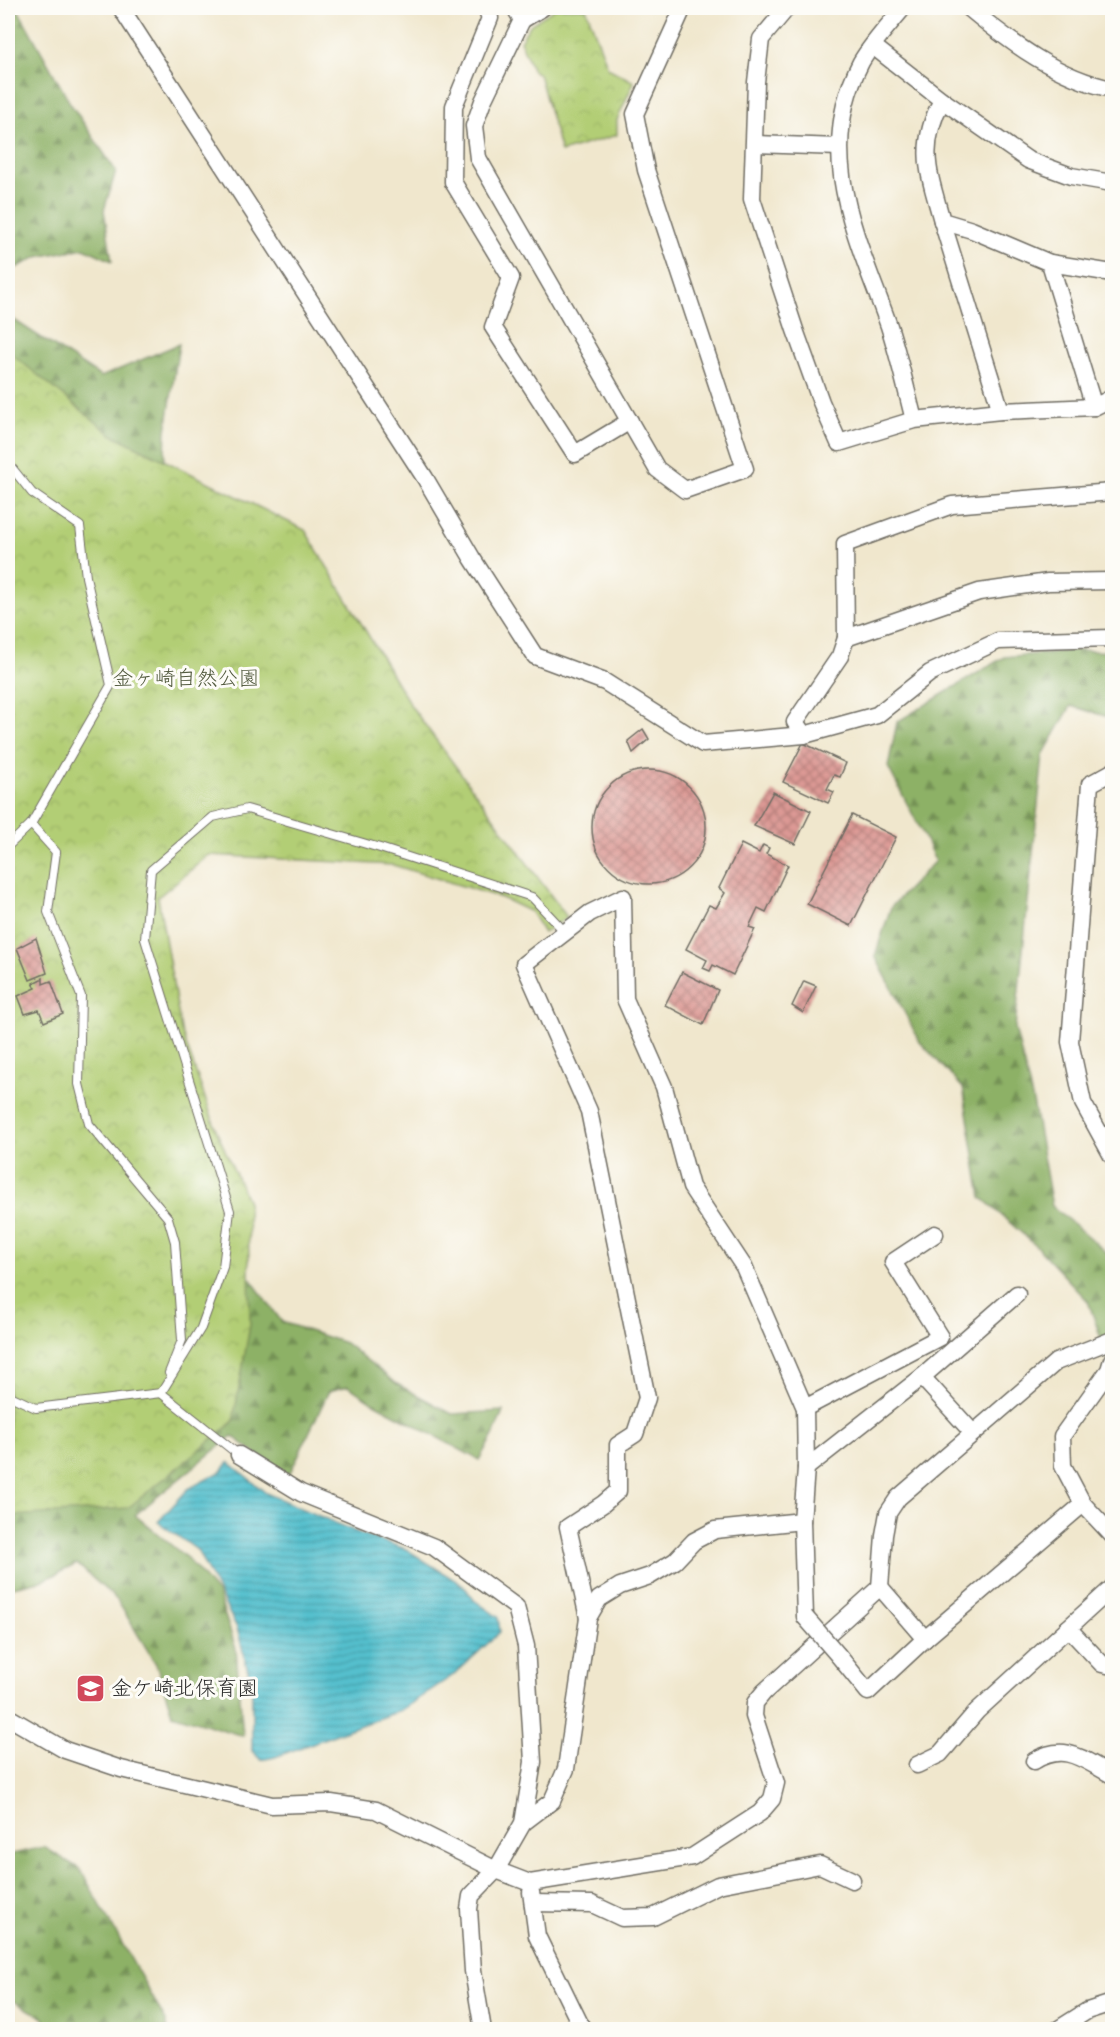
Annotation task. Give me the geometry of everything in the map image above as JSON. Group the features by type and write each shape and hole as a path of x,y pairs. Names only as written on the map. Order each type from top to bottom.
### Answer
{"street":[{"path":"121,8 425,478 534,656 605,682 703,744 804,735 877,715 930,673 998,641 1113,638"},
{"path":"486,8 490,18 454,106 453,183 511,278 492,327 575,454 630,421"},
{"path":"542,8 518,14 474,126 478,158 657,469 685,490 745,469 646,170 635,114 683,8"},
{"path":"787,8 761,39 756,82 752,199 821,402 840,442 914,420 1001,411 1094,407 1113,398"},
{"path":"903,8 862,60 844,110 839,147 847,209 890,330 914,420"},
{"path":"969,8 1011,42 1072,76 1097,86 1113,89"},
{"path":"873,46 942,100 1028,160 1071,176 1113,183"},
{"path":"942,100 932,118 926,155 942,221 1001,411"},
{"path":"755,144 839,147"},
{"path":"942,221 972,230 1050,263 1113,273"},
{"path":"1050,263 1094,407"},
{"path":"804,735 795,722 840,656 846,638 845,544 952,505 1113,492"},
{"path":"846,638 979,592 1048,582 1113,581"},
{"path":"1113,772 1090,784 1070,1042 1083,1103 1113,1156"},
{"path":"523,1823 552,1801 566,1769 588,1618 568,1527 618,1491 618,1445 635,1434 647,1398 589,1111 524,964 590,913 623,897 625,999 664,1087 691,1187 744,1267 805,1408 806,1468 802,1521 805,1617 868,1692 925,1639 1083,1504"},
{"path":"805,1408 940,1337 893,1262 935,1234"},
{"path":"806,1468 922,1377 1017,1294"},
{"path":"8,1717 65,1750 144,1774 273,1805 331,1803 376,1810 496,1870 530,1883 692,1857 760,1813 772,1799 776,1783 754,1716 755,1703 764,1692 880,1587 888,1513 898,1498 1056,1362 1113,1340"},
{"path":"1113,1360 1110,1370 1062,1436 1063,1466 1083,1504 1113,1535"},
{"path":"922,1377 973,1433"},
{"path":"239,1455 301,1493 434,1547 516,1607 526,1646 532,1762 523,1823 496,1870 471,1896 468,1909 473,1971 483,2030"},
{"path":"588,1618 599,1599 620,1586 650,1576 675,1561 694,1541 715,1530 802,1521"},
{"path":"880,1587 925,1639"},
{"path":"917,1765 940,1754 977,1711 1113,1588"},
{"path":"1068,1628 1102,1664 1113,1666"},
{"path":"1034,1761 1048,1753 1070,1753 1113,1775"},
{"path":"533,1903 592,1904 622,1918 652,1917 718,1885 820,1864 852,1880"},
{"path":"530,1883 537,1936 583,2030"},
{"path":"1057,2030 1088,2011 1113,2003"}],"lane":[{"path":"8,463 32,493 80,526 86,577 111,685 31,824 8,846"},
{"path":"161,1393 201,1328 223,1267 230,1211 145,939 151,870 213,817 247,809 380,848 532,897 565,932"},
{"path":"31,824 56,852 48,912 81,996 79,1084 89,1124 168,1218 175,1242 182,1340 161,1393"},
{"path":"8,1395 36,1407 161,1393 239,1455"}],"green space":[{"path":"8,8 17,8 70,103 116,171 104,210 112,261 84,248 37,257 8,272"},
{"path":"556,8 586,8 608,68 634,82 617,120 617,135 561,152 539,74 533,71 520,41 531,24"},
{"name":"金ヶ崎自然公園","path":"8,316 101,377 179,344 166,431 160,568 134,803 224,1243 282,1322 345,1343 397,1384 452,1414 503,1411 494,1434 479,1460 372,1402 348,1386 329,1391 289,1475 232,1436 135,1515 188,1559 218,1594 236,1649 243,1736 172,1714 156,1664 117,1600 77,1564 44,1580 8,1588"},
{"name":"金ヶ崎自然公園","path":"8,351 111,434 305,530 411,706 567,917 544,933 531,912 502,898 393,865 209,855 158,897 181,1030 217,1132 248,1202 250,1325 233,1422 128,1508 13,1516 8,1511"},
{"path":"1079,650 1112,652 1112,718 1071,706 1043,755 1015,1028 1034,1106 1052,1206 1112,1257 1112,1370 1088,1301 1035,1245 981,1197 963,1088 920,1042 875,956 891,907 935,861 888,767 897,722 1004,657"},
{"path":"44,1847 80,1869 166,2021 168,2029 47,2029 44,2018 8,1998 8,1855"}],"water":[{"path":"229,1462 266,1493 361,1534 406,1549 464,1586 474,1600 498,1617 500,1632 455,1674 401,1710 275,1757 261,1760 252,1751 252,1686 237,1628 197,1550 158,1522 188,1489 222,1471"}],"building":[{"path":"643,729 649,739 633,753 628,741"},
{"path":"803,743 846,763 840,777 834,775 827,789 834,792 828,803 783,782"},
{"path":"649,770 671,775 689,787 701,805 706,827 701,849 689,867 671,879 649,884 627,879 609,867 597,849 592,827 597,805 609,787 627,775"},
{"path":"773,792 811,811 795,844 754,826"},
{"path":"852,815 896,837 851,926 807,904"},
{"path":"741,844 759,853 763,845 769,848 766,854 788,865 766,912 758,908 749,927 755,929 733,975 713,965 710,971 703,968 707,960 686,949 709,905 716,908 725,893 719,888"},
{"path":"36,938 47,973 30,980 17,948"},
{"path":"682,972 718,990 703,1025 665,1005"},
{"path":"43,978 43,984 51,981 63,1014 44,1022 39,1010 25,1014 18,996 36,988 33,983"},
{"path":"804,981 816,986 803,1013 792,1006"}],"place":[{"name":"金ケ崎北保育園","path":"90,1688"}]}
